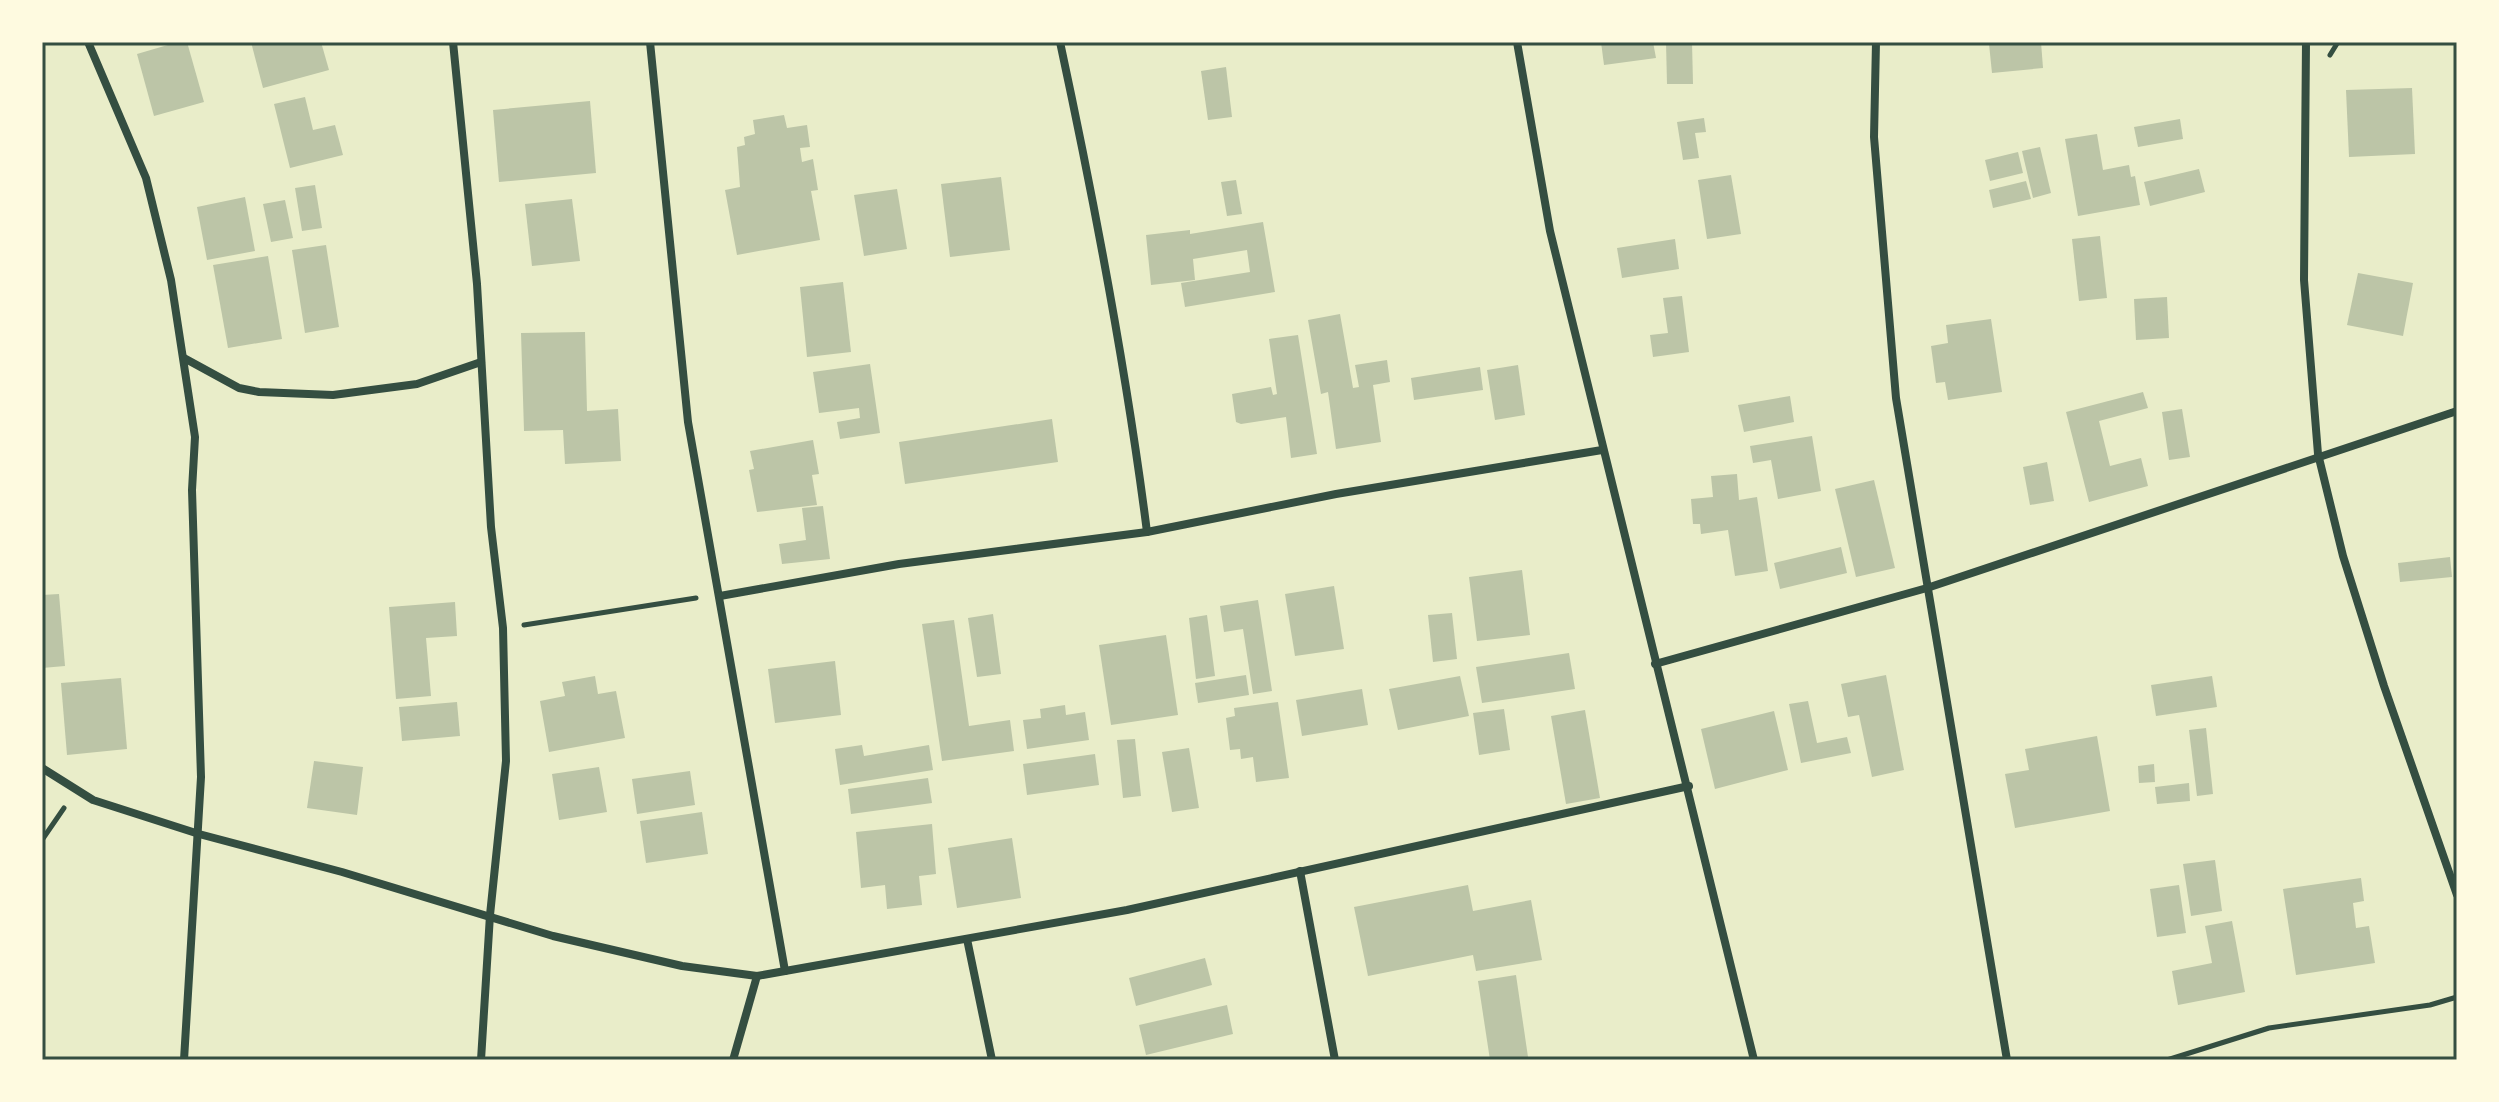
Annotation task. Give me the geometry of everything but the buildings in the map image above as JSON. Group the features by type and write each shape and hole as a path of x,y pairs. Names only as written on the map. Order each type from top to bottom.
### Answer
{"street":[{"path":"88,42 146,178 171,280 195,437 192,490 200,705 199,834 184,1060"},
{"path":"453,42 473,237 491,527 503,628 506,761 490,915 481,1060"},
{"path":"650,42 688,422 785,971"},
{"path":"1060,42 1132,411 1147,532"},
{"path":"1517,42 1550,231 1754,1060"},
{"path":"1876,42 1874,137 1896,398 2007,1060"},
{"path":"2306,42 2304,280 2318,454 2343,556 2379,671 2457,895"},
{"path":"184,358 239,388 259,392 333,395 417,384 481,362"},
{"path":"1655,664 1927,588 2169,509 2318,454 2457,411"},
{"path":"720,596 899,564 1147,532 1336,494 1602,450"},
{"path":"42,768 93,800 199,834 490,915 553,936 682,966 757,976 1127,910 1689,786"},
{"path":"1300,871 1335,1060"},
{"path":"967,939 992,1060"},
{"path":"733,1060 757,976"}],"path":[{"path":"503,628 658,602 720,596"},
{"path":"42,840 76,789"},
{"path":"2167,1060 2269,1028 2430,1005 2457,997"}]}
